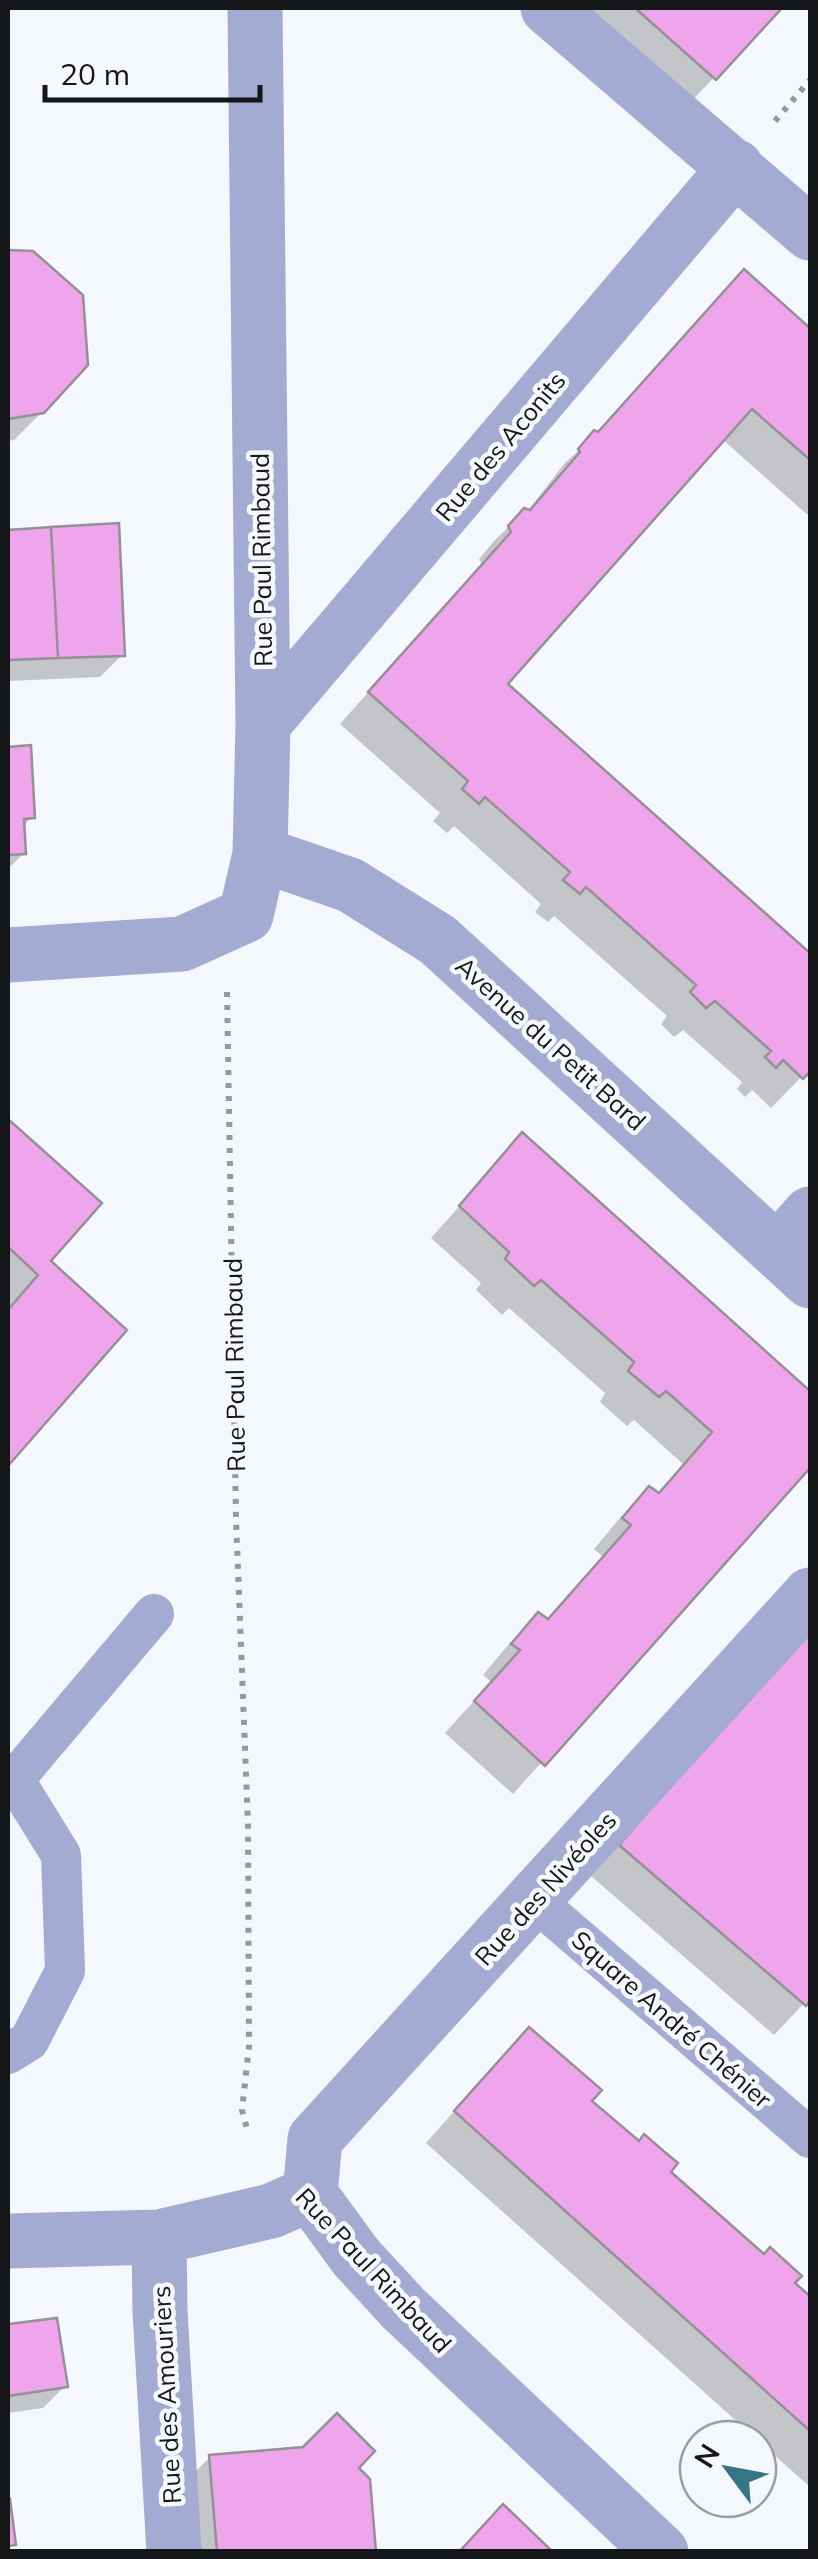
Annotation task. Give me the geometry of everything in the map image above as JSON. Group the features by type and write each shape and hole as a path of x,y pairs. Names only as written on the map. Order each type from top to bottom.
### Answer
{"street":[{"name":"Rue Paul Rimbaud","path":"246,915 260,854 263,724 255,8"},
{"path":"548,8 810,233"},
{"name":"Rue des Aconits","path":"263,724 736,167"},
{"name":"Avenue du Petit Bard","path":"260,854 350,885 438,940 800,1248"},
{"path":"8,955 182,944 246,915"},
{"name":"Rue des Nivéoles","path":"310,2194 315,2139 810,1595"},
{"name":"Rue Paul Rimbaud","path":"310,2194 356,2256 403,2308 661,2552"},
{"path":"8,2240 160,2238 271,2212 310,2194"},
{"name":"Rue des Amouriers","path":"160,2238 160,2311 174,2552"}],"lane":[{"path":"8,2054 29,2041 66,1971 61,1855 11,1783 154,1614"},
{"name":"Square André Chénier","path":"534,1900 810,2138"}],"path":[{"name":"Rue Paul Rimbaud","path":"246,915 227,978 236,1498 248,1844 249,2047 242,2110 252,2154 310,2194"}],"building":[{"path":"635,8 782,8 716,80"},
{"path":"8,250 33,251 83,295 88,365 44,413 8,419"},
{"path":"744,269 810,328 810,460 752,409 508,684 810,953 810,1072 803,1079 783,1060 776,1068 765,1057 771,1051 715,1001 706,1008 690,992 696,985 586,887 580,894 563,880 570,872 485,797 479,804 462,789 468,781 368,692 511,532 508,526 524,508 530,510 594,430 598,432"},
{"path":"119,523 125,656 58,658 51,527"},
{"path":"51,527 58,658 8,660 8,530"},
{"path":"31,745 35,818 24,819 26,854 8,855 8,747"},
{"path":"8,1119 102,1203 51,1261 127,1330 8,1466 8,1310 38,1275 8,1247"},
{"path":"522,1132 810,1391 810,1468 545,1766 474,1701 520,1650 511,1644 538,1612 548,1619 631,1525 622,1518 649,1486 659,1493 712,1432 666,1391 659,1397 628,1371 634,1362 541,1280 534,1286 505,1259 509,1252 459,1206"},
{"path":"810,1624 810,2001 806,2006 619,1845"},
{"path":"529,2027 602,2090 592,2101 639,2141 644,2134 678,2163 671,2172 764,2254 770,2247 802,2276 795,2283 810,2296 810,2431 454,2111"},
{"path":"57,2318 68,2387 8,2396 8,2324"},
{"path":"337,2413 375,2451 359,2468 370,2479 376,2552 217,2552 209,2455 303,2447"},
{"path":"8,2500 16,2545 8,2546"},
{"path":"503,2504 553,2552 459,2552"}]}
